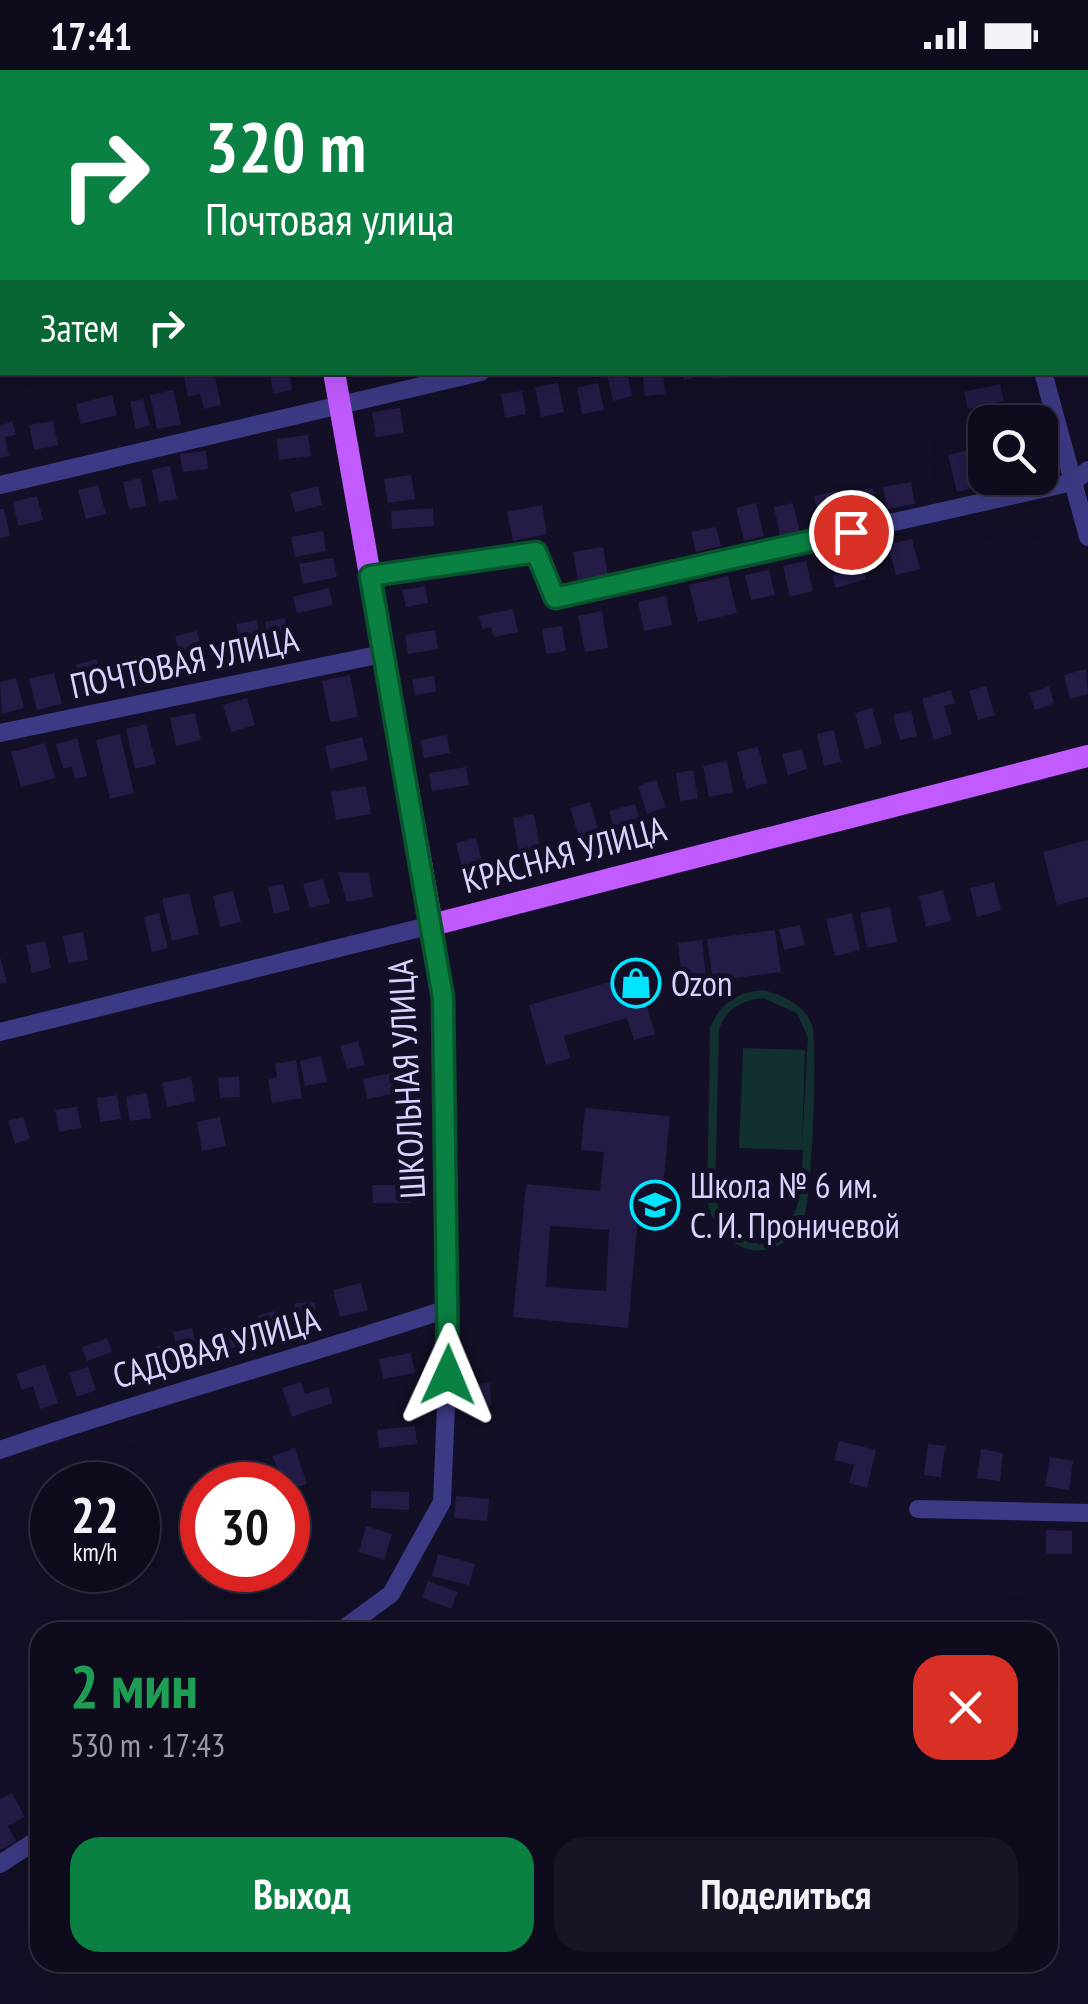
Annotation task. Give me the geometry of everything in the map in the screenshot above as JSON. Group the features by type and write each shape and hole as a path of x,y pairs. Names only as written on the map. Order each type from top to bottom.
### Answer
{"main road":[{"name":"ШКОЛЬНАЯ УЛИЦА","path":"334,375 432,924"},
{"name":"КРАСНАЯ УЛИЦА","path":"432,924 1088,756"}],"street":[{"path":"0,485 468,375"},
{"path":"1044,375 1081,476 1088,536"},
{"path":"370,576 536,552 555,598 1081,476"},
{"name":"ПОЧТОВАЯ УЛИЦА","path":"0,733 382,654"},
{"name":"КРАСНАЯ УЛИЦА","path":"0,1032 432,924"},
{"name":"ШКОЛЬНАЯ УЛИЦА","path":"353,1622 391,1594 442,1502 450,1308 446,1043 432,924"},
{"name":"САДОВАЯ УЛИЦА","path":"0,1450 140,1401 315,1353 450,1308"},
{"path":"918,1509 1088,1513"},
{"path":"0,1864 30,1844"}],"green space":[{"path":"754,991 771,992 799,1006 812,1025 814,1037 807,1205 793,1234 764,1250 735,1244 713,1218 707,1200 710,1028 724,1006","holes":["763,998 797,1013 808,1038 802,1145 805,1050 743,1048 739,1148 803,1150 800,1194 792,1219 773,1238 759,1245 728,1228 715,1199 719,1029 730,1011 755,999"]}],"building":[{"path":"215,375 221,405 204,409 200,394 188,397 184,376"},
{"path":"270,375 290,375 292,390 273,394"},
{"path":"607,375 628,375 632,396 613,401"},
{"path":"642,375 663,375 665,394 645,396"},
{"path":"711,375 733,375 733,377 712,379"},
{"path":"558,383 564,412 541,417 535,387"},
{"path":"598,383 604,410 582,414 577,388"},
{"path":"1000,384 1004,401 968,405 968,409 964,392"},
{"path":"173,390 181,424 157,429 150,395"},
{"path":"522,391 526,414 505,418 501,394"},
{"path":"112,395 117,415 81,424 76,404"},
{"path":"143,399 150,425 136,429 130,402"},
{"path":"400,408 404,433 376,437 372,412"},
{"path":"53,421 58,445 34,450 29,425"},
{"path":"12,422 16,435 5,437 9,456 0,458 0,425"},
{"path":"308,435 311,456 279,460 277,439"},
{"path":"968,450 968,489 957,492 948,455"},
{"path":"206,451 208,469 182,472 180,454"},
{"path":"170,466 177,499 159,502 152,470"},
{"path":"411,475 415,499 388,503 384,479"},
{"path":"141,478 146,506 129,509 123,482"},
{"path":"911,482 915,504 887,509 883,487"},
{"path":"98,485 106,514 86,519 78,490"},
{"path":"318,486 322,505 295,512 290,493"},
{"path":"873,488 878,513 857,518 851,492"},
{"path":"835,491 841,522 821,526 814,496"},
{"path":"37,496 43,520 18,526 13,502"},
{"path":"756,503 764,536 744,541 736,508"},
{"path":"793,503 800,532 780,536 774,507"},
{"path":"542,505 547,534 513,541 507,512"},
{"path":"433,508 434,526 392,529 391,511"},
{"path":"0,509 4,509 10,536 0,538"},
{"path":"716,527 721,546 696,552 691,532"},
{"path":"323,531 326,551 295,557 291,537"},
{"path":"912,539 920,569 896,575 888,545"},
{"path":"603,547 608,575 578,580 573,552"},
{"path":"858,551 866,579 836,588 832,576 848,571 843,555"},
{"path":"333,558 337,577 303,584 299,564"},
{"path":"806,561 813,591 790,597 783,566"},
{"path":"769,570 775,595 751,600 745,575"},
{"path":"728,576 737,613 698,622 689,585"},
{"path":"425,586 428,603 406,607 402,590"},
{"path":"329,588 333,605 297,613 293,597"},
{"path":"666,596 672,625 644,631 638,602"},
{"path":"513,609 518,632 494,637 491,627 482,629 479,616"},
{"path":"602,611 608,648 585,652 578,616"},
{"path":"285,618 289,644 269,647 265,622"},
{"path":"257,620 263,650 243,655 236,624"},
{"path":"562,626 566,651 546,654 542,629"},
{"path":"435,630 438,649 408,654 405,635"},
{"path":"197,631 206,667 184,672 175,636"},
{"path":"133,656 139,680 119,686 112,662"},
{"path":"96,659 105,690 84,696 76,665"},
{"path":"1086,669 1088,694 1070,699 1064,675"},
{"path":"54,673 62,704 37,710 29,679"},
{"path":"350,675 358,717 330,722 322,681"},
{"path":"434,676 436,692 415,695 412,679"},
{"path":"16,678 24,708 2,714 0,682"},
{"path":"986,686 995,715 978,720 969,691"},
{"path":"1049,686 1054,703 1035,710 1029,693"},
{"path":"951,690 955,703 944,706 952,734 934,740 922,699"},
{"path":"247,698 255,725 231,732 223,705"},
{"path":"872,708 882,744 865,749 855,713"},
{"path":"911,711 917,736 900,740 893,715"},
{"path":"195,713 201,740 176,746 170,718"},
{"path":"146,724 156,764 135,769 126,729"},
{"path":"834,730 841,762 824,766 817,734"},
{"path":"120,734 134,793 110,799 96,740"},
{"path":"447,735 450,753 424,758 421,740"},
{"path":"362,737 368,760 330,769 325,746"},
{"path":"77,738 87,776 75,779 72,766 63,769 56,744"},
{"path":"45,743 55,778 21,787 11,752"},
{"path":"758,747 767,783 746,789 737,752"},
{"path":"802,749 807,769 788,775 782,754"},
{"path":"727,761 733,792 709,797 703,766"},
{"path":"466,767 469,785 432,791 429,773"},
{"path":"693,770 698,799 680,801 676,773"},
{"path":"656,780 666,807 647,814 638,786"},
{"path":"366,786 371,814 336,820 331,792"},
{"path":"590,802 599,831 579,837 570,808"},
{"path":"635,804 639,818 613,826 609,811"},
{"path":"534,814 540,850 519,854 513,818"},
{"path":"476,838 483,866 463,872 456,843"},
{"path":"1088,840 1088,897 1057,905 1043,852"},
{"path":"338,872 369,873 373,897 347,902"},
{"path":"323,879 330,903 310,908 303,884"},
{"path":"994,882 1001,910 977,917 970,888"},
{"path":"283,884 290,910 274,914 268,887"},
{"path":"943,890 951,921 926,927 919,896"},
{"path":"233,891 241,922 220,927 213,896"},
{"path":"189,893 199,934 172,941 162,899"},
{"path":"890,907 897,942 867,948 860,913"},
{"path":"159,913 168,948 152,952 144,917"},
{"path":"852,913 860,950 835,956 826,919"},
{"path":"800,925 805,945 784,950 779,929"},
{"path":"775,930 781,972 713,981 707,939"},
{"path":"83,932 88,960 68,963 63,936"},
{"path":"702,940 706,976 682,979 678,943"},
{"path":"45,941 51,968 32,973 26,945"},
{"path":"0,957 7,982 0,984"},
{"path":"638,974 655,1034 634,1040 627,1018 564,1036 570,1058 546,1065 529,1005"},
{"path":"358,1041 365,1065 347,1069 340,1046"},
{"path":"321,1056 327,1082 305,1086 300,1061"},
{"path":"296,1060 302,1098 272,1103 268,1079 277,1077 275,1064"},
{"path":"401,1071 406,1091 367,1099 363,1079"},
{"path":"239,1076 240,1097 220,1098 218,1078"},
{"path":"191,1077 195,1101 167,1107 162,1083"},
{"path":"147,1093 151,1118 130,1121 126,1097"},
{"path":"117,1095 121,1119 100,1122 97,1098"},
{"path":"77,1107 81,1128 59,1132 55,1110"},
{"path":"585,1108 670,1116 662,1197 640,1195 628,1328 513,1317 526,1184 600,1191 604,1152 581,1150","holes":["550,1226 609,1230 606,1291 546,1287"]},
{"path":"23,1117 30,1139 15,1144 8,1121"},
{"path":"220,1117 226,1146 202,1151 197,1122"},
{"path":"372,1185 410,1185 410,1203 373,1203"},
{"path":"361,1283 368,1310 340,1317 333,1290"},
{"path":"315,1302 317,1330 297,1331 295,1303"},
{"path":"275,1311 281,1335 263,1339 257,1316"},
{"path":"231,1326 237,1347 218,1352 213,1331"},
{"path":"192,1328 199,1359 180,1363 173,1332"},
{"path":"107,1338 112,1352 87,1361 82,1347"},
{"path":"160,1346 167,1371 150,1377 142,1351"},
{"path":"411,1353 415,1373 383,1379 379,1359"},
{"path":"45,1364 58,1403 40,1409 33,1386 22,1390 16,1374"},
{"path":"88,1367 96,1390 77,1397 69,1373"},
{"path":"301,1382 305,1394 328,1387 333,1403 292,1417 282,1388"},
{"path":"490,1383 491,1406 459,1408 458,1385"},
{"path":"415,1426 417,1444 379,1448 377,1430"},
{"path":"839,1441 876,1450 867,1488 849,1483 854,1465 834,1460"},
{"path":"928,1444 945,1446 941,1477 924,1475"},
{"path":"295,1448 300,1462 275,1462 272,1456"},
{"path":"981,1449 1003,1453 1000,1481 977,1478"},
{"path":"1050,1457 1073,1461 1069,1490 1045,1486"},
{"path":"371,1491 409,1492 409,1510 371,1508"},
{"path":"456,1496 489,1499 487,1521 454,1518"},
{"path":"366,1526 392,1534 384,1560 359,1552"},
{"path":"1046,1530 1072,1531 1072,1554 1046,1554"},
{"path":"438,1554 475,1564 469,1585 432,1576"},
{"path":"428,1581 458,1592 451,1609 422,1598"},
{"path":"12,1793 25,1817 8,1826 16,1841 0,1850 0,1799"}],"place":[{"name":"Ozon","path":"636,983"},
{"name":"Школа № 6 им. С. И. Проничевой","path":"655,1205"}],"route":[{"path":"448,1375 443,998 370,576 536,552 555,598 851,532"}]}
